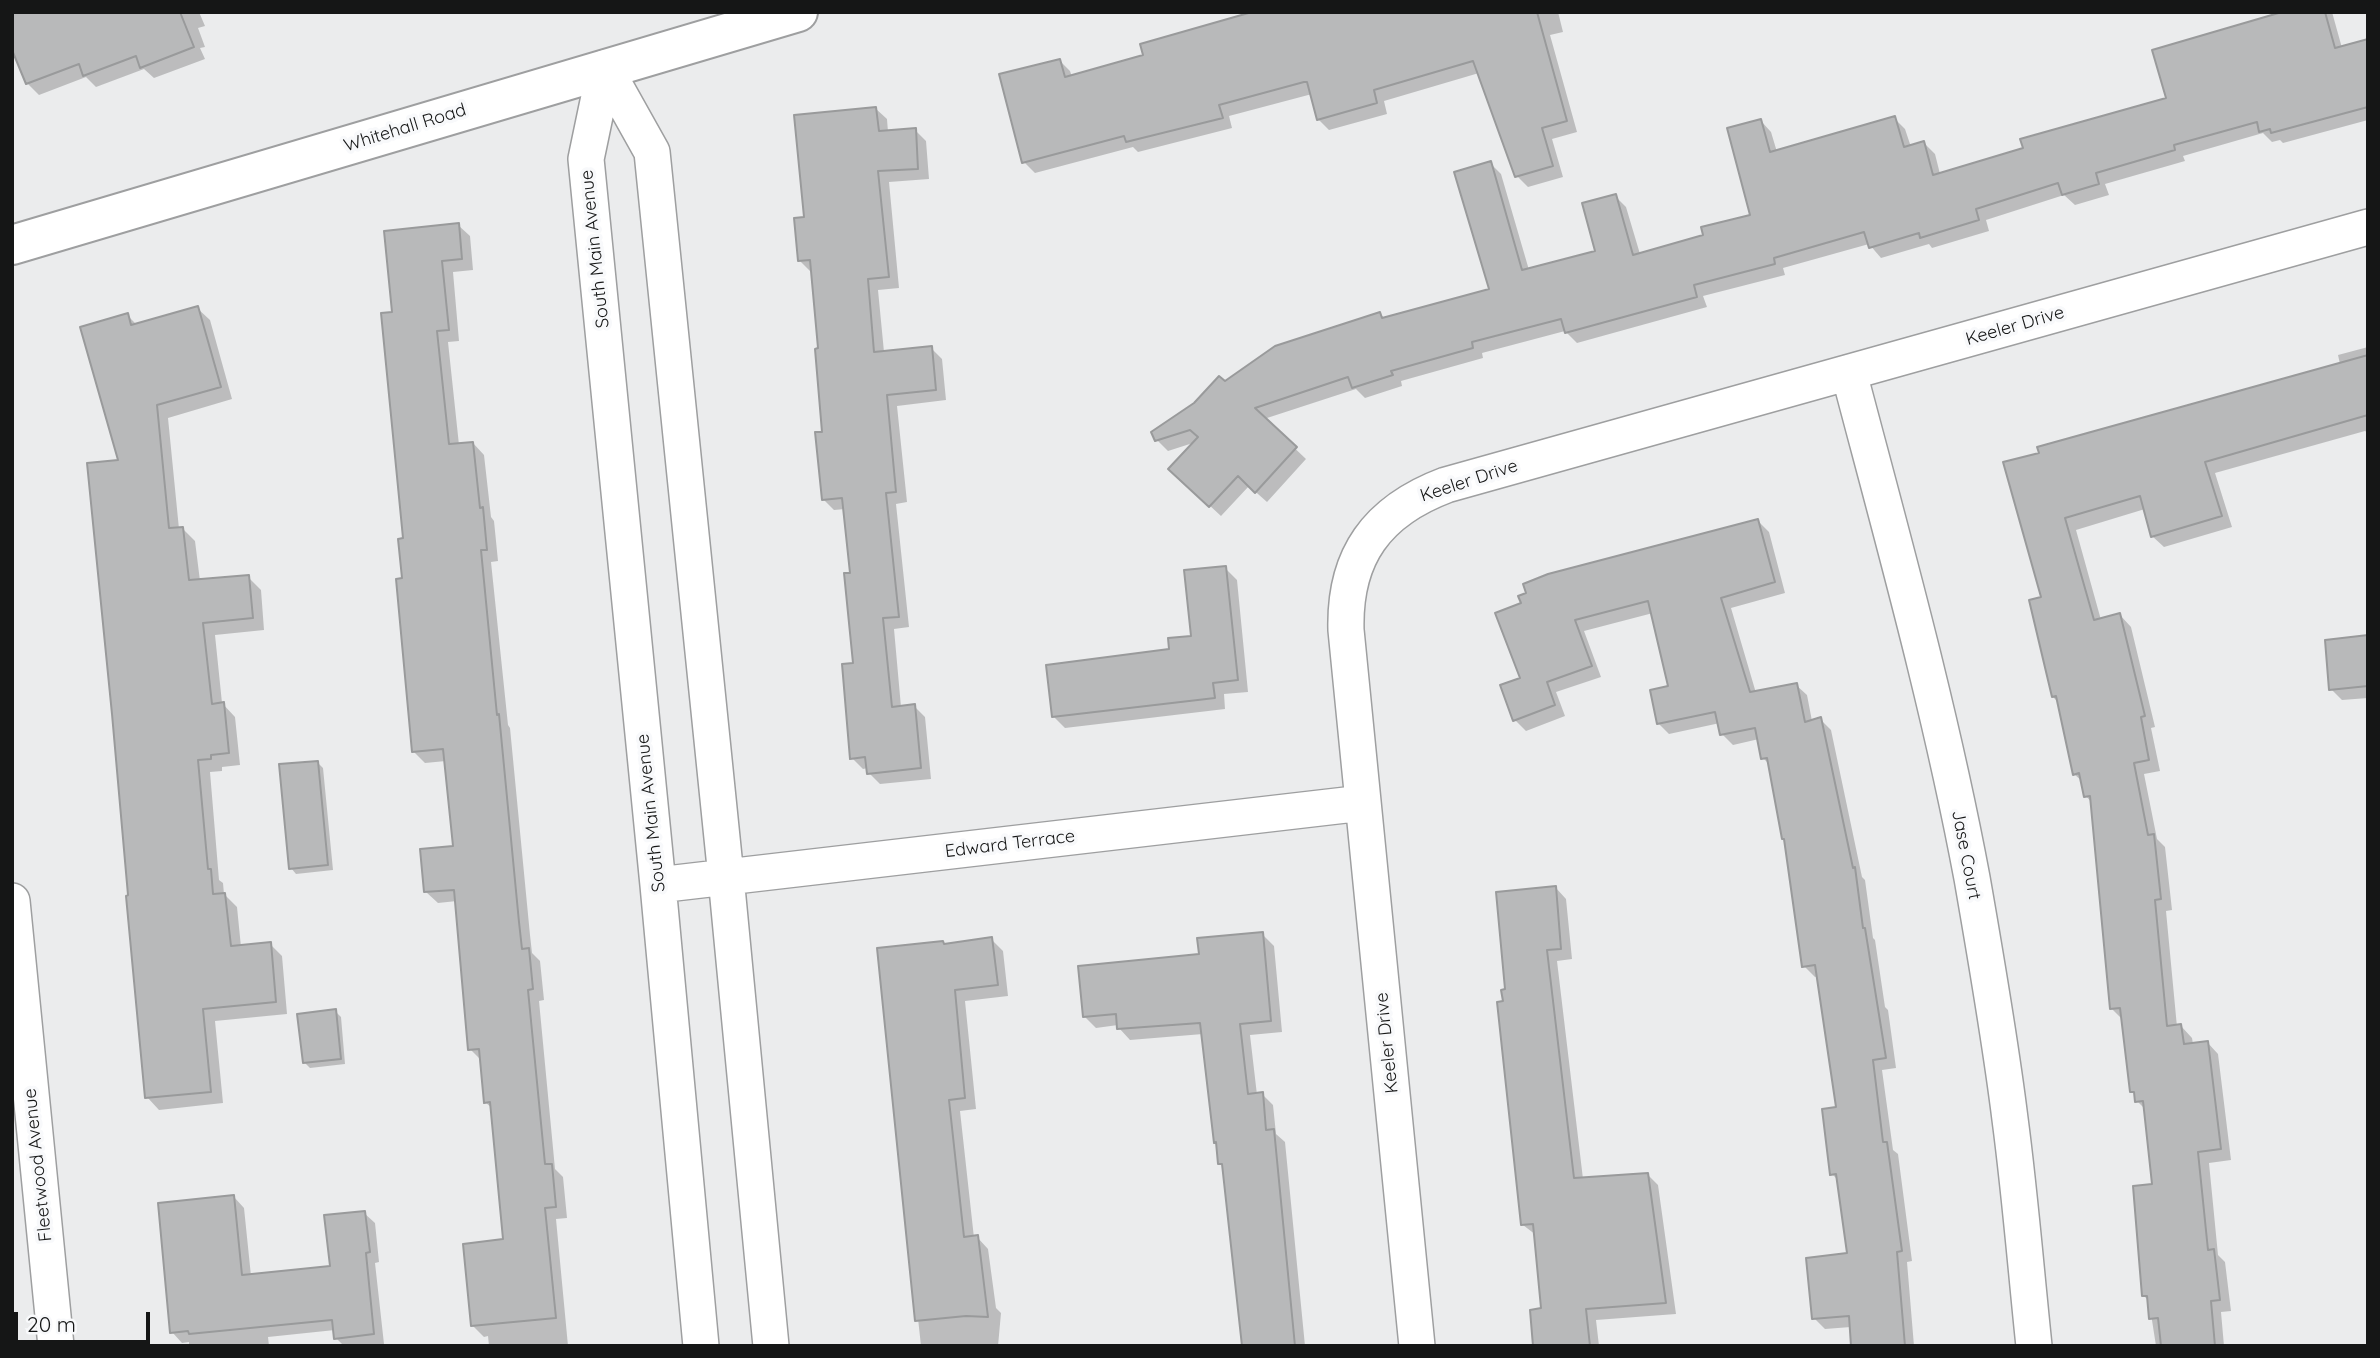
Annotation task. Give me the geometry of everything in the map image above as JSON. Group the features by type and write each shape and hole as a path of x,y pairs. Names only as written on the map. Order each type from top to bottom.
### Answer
{"street":[{"name":"Whitehall Road","path":"12,246 798,12"},
{"path":"604,68 652,152 771,1346"},
{"name":"South Main Avenue","path":"604,68 586,159 701,1346"},
{"name":"Keeler Drive","path":"1417,1346 1346,631 1348,593 1353,574 1369,539 1411,500 1446,485 2368,227"},
{"name":"Jase Court","path":"1849,373 1908,594 1971,875 1993,997 2010,1119 2034,1346"},
{"name":"Edward Terrace","path":"658,885 1363,803"},
{"name":"Fleetwood Avenue","path":"12,901 56,1346"}],"building":[{"path":"12,12 180,12 194,47 140,68 136,56 83,76 79,64 26,84 12,50"},
{"path":"1252,12 1537,12 1567,121 1542,128 1553,166 1515,177 1473,61 1374,90 1377,103 1317,120 1307,82 1304,82 1219,105 1223,118 1126,142 1124,136 1022,163 999,74 1060,59 1065,77 1143,55 1140,44"},
{"path":"2282,12 2325,12 2335,48 2368,39 2368,107 2271,133 2270,129 2259,132 2257,122 2174,145 2175,150 2096,173 2099,184 2062,195 2058,183 1976,209 1979,220 1920,238 1919,233 1869,248 1864,232 1774,258 1775,264 1694,285 1697,297 1565,333 1561,319 1472,342 1473,348 1391,371 1393,375 1352,388 1348,377 1255,408 1297,447 1255,493 1238,476 1209,507 1168,469 1198,437 1190,430 1155,441 1151,432 1194,403 1219,376 1225,381 1275,346 1380,312 1382,318 1489,289 1454,172 1491,161 1522,270 1595,251 1582,203 1616,194 1633,255 1703,235 1701,227 1750,215 1727,128 1761,119 1770,152 1895,116 1904,147 1924,141 1933,175 2023,148 2020,139 2166,98 2152,50"},
{"path":"876,107 879,131 916,128 918,169 878,171 889,277 868,279 874,352 932,346 936,390 887,395 896,492 886,493 899,617 883,618 892,707 915,704 921,768 867,774 865,757 850,759 842,664 853,663 844,573 850,573 842,498 822,500 815,432 822,432 815,349 818,348 810,260 798,261 794,218 804,217 794,115"},
{"path":"459,223 462,259 442,261 449,330 437,331 449,444 473,442 480,508 483,507 487,550 481,550 497,715 499,714 522,949 529,948 533,989 528,990 545,1164 552,1164 556,1207 545,1208 556,1318 471,1326 463,1244 503,1239 490,1102 484,1103 479,1049 468,1050 454,890 424,892 420,849 453,846 443,749 412,752 396,579 402,578 398,539 403,538 381,313 392,312 384,231"},
{"path":"198,306 221,387 157,405 169,528 183,527 189,580 249,575 253,618 203,623 212,704 224,702 229,753 198,760 208,869 211,869 213,894 225,893 231,946 271,942 276,1002 203,1009 211,1092 145,1098 87,463 118,460 80,327 128,313 131,325"},
{"path":"2368,355 2368,415 2205,462 2222,516 2151,537 2140,496 2065,518 2094,620 2120,613 2145,716 2141,717 2149,760 2134,763 2148,835 2154,834 2161,899 2155,900 2167,1026 2181,1024 2184,1044 2208,1041 2221,1149 2198,1152 2208,1250 2214,1249 2220,1300 2211,1301 2215,1346 2161,1346 2158,1318 2149,1319 2147,1296 2142,1296 2133,1186 2152,1184 2143,1101 2135,1102 2134,1092 2130,1092 2120,1008 2110,1009 2090,796 2084,797 2079,773 2073,775 2056,696 2052,697 2029,600 2041,597 2003,462 2039,453 2037,447"},
{"path":"1758,519 1775,582 1721,598 1750,692 1797,683 1805,722 1821,717 1853,868 1855,867 1886,1058 1873,1060 1883,1142 1887,1142 1902,1251 1897,1252 1905,1346 1851,1346 1849,1316 1812,1319 1806,1258 1847,1253 1836,1174 1830,1175 1822,1109 1836,1107 1815,965 1802,967 1784,839 1767,758 1761,759 1755,728 1720,735 1715,712 1657,724 1650,690 1668,686 1648,601 1575,620 1592,666 1547,682 1555,705 1513,721 1500,685 1520,678 1495,613 1521,603 1518,596 1526,593 1523,584 1548,574"},
{"path":"1226,566 1238,680 1213,683 1215,698 1052,717 1046,665 1169,649 1168,638 1191,636 1184,570"},
{"path":"2368,635 2368,686 2329,690 2325,640"},
{"path":"318,761 328,865 289,869 279,764"},
{"path":"1556,886 1561,949 1547,950 1574,1178 1648,1173 1666,1303 1586,1309 1590,1346 1533,1346 1530,1310 1541,1308 1533,1224 1521,1225 1497,1002 1503,1001 1501,990 1505,989 1496,892"},
{"path":"1263,932 1271,1021 1240,1024 1248,1094 1263,1092 1266,1130 1274,1129 1295,1346 1242,1346 1222,1164 1218,1164 1216,1142 1214,1143 1200,1023 1117,1029 1116,1014 1083,1017 1078,966 1199,954 1197,938"},
{"path":"992,937 998,985 955,990 965,1098 949,1100 964,1237 978,1235 988,1317 966,1316 915,1321 877,948 943,941 944,944"},
{"path":"336,1009 341,1059 303,1063 297,1014"},
{"path":"234,1195 242,1275 330,1266 324,1215 365,1211 374,1334 334,1339 332,1320 189,1334 188,1331 170,1333 158,1203"}]}
